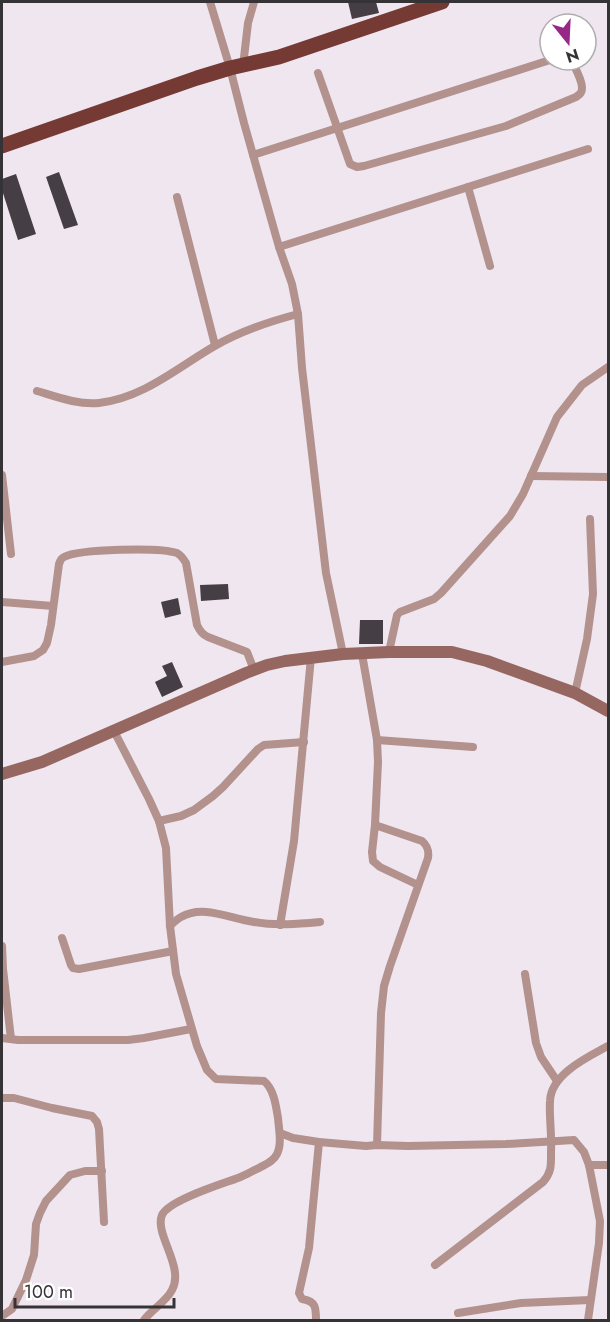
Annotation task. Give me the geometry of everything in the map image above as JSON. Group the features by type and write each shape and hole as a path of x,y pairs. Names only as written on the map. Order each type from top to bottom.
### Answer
{"highway":[{"path":"2,146 186,82 279,57 442,2"}],"main road":[{"path":"2,774 42,762 254,670 285,661 311,657 389,652 452,652 487,661 574,693 609,711"}],"street":[{"path":"210,2 237,67 253,155 292,284 298,314 302,368 326,573 343,654"},
{"path":"237,67 254,2"},
{"path":"253,155 538,64"},
{"path":"318,73 350,164 357,167 506,126 570,100 580,94 582,88 577,72"},
{"path":"279,247 588,149"},
{"path":"468,187 490,266"},
{"path":"177,197 215,345"},
{"path":"37,391 88,403 121,399 150,386 215,345 273,321 298,314"},
{"path":"389,652 397,615 402,610 434,599 441,593 510,516 523,494 557,417 582,385 609,367"},
{"path":"2,475 4,520 11,554"},
{"path":"531,476 608,477"},
{"path":"574,693 587,639 593,594 590,519"},
{"path":"2,662 34,656 43,650 49,634 61,559 79,553 142,549 179,553 186,563 197,625 202,634 247,652 254,670"},
{"path":"2,602 53,606"},
{"path":"362,654 377,740 373,861 380,867 418,885"},
{"path":"280,925 294,841 311,657"},
{"path":"114,731 159,821 166,848 170,926 176,974 191,1029 207,1070 216,1079 264,1081 268,1085 276,1106 280,1133 279,1150 272,1161 242,1176 181,1200 165,1210 160,1218 175,1271 174,1283 172,1290 144,1320"},
{"path":"377,740 473,747"},
{"path":"159,821 181,816 194,810 223,787 258,749 264,746 304,742"},
{"path":"375,825 422,841 429,852 384,986 381,1013 377,1144"},
{"path":"170,926 180,917 204,911 253,922 280,925 320,922"},
{"path":"62,938 71,965 75,969 173,951"},
{"path":"2,946 6,1038 128,1040 191,1029"},
{"path":"525,974 536,1043 541,1057 557,1081"},
{"path":"435,1265 548,1176 551,1170 552,1141 550,1099 557,1081 590,1056 609,1046"},
{"path":"2,1098 14,1098 92,1116 99,1126 104,1222"},
{"path":"280,1133 293,1138 319,1142 366,1146 377,1144 429,1146 574,1140 584,1152 589,1165 600,1221 588,1320"},
{"path":"316,1320 313,1303 302,1299 299,1293 309,1248 319,1142"},
{"path":"589,1165 609,1165"},
{"path":"2,1316 12,1309 28,1274 34,1255 36,1224 46,1201 70,1175 85,1171 102,1171"},
{"path":"458,1313 521,1303 590,1300"}],"building":[{"path":"348,2 376,2 379,13 352,19"},
{"path":"59,172 78,225 64,229 46,177"},
{"path":"16,174 36,234 18,240 2,190 2,179"},
{"path":"228,584 229,599 201,601 200,585"},
{"path":"178,598 181,614 165,618 161,602"},
{"path":"360,620 383,620 383,644 359,644"},
{"path":"172,662 183,687 162,697 155,682 167,676 162,666"}]}
